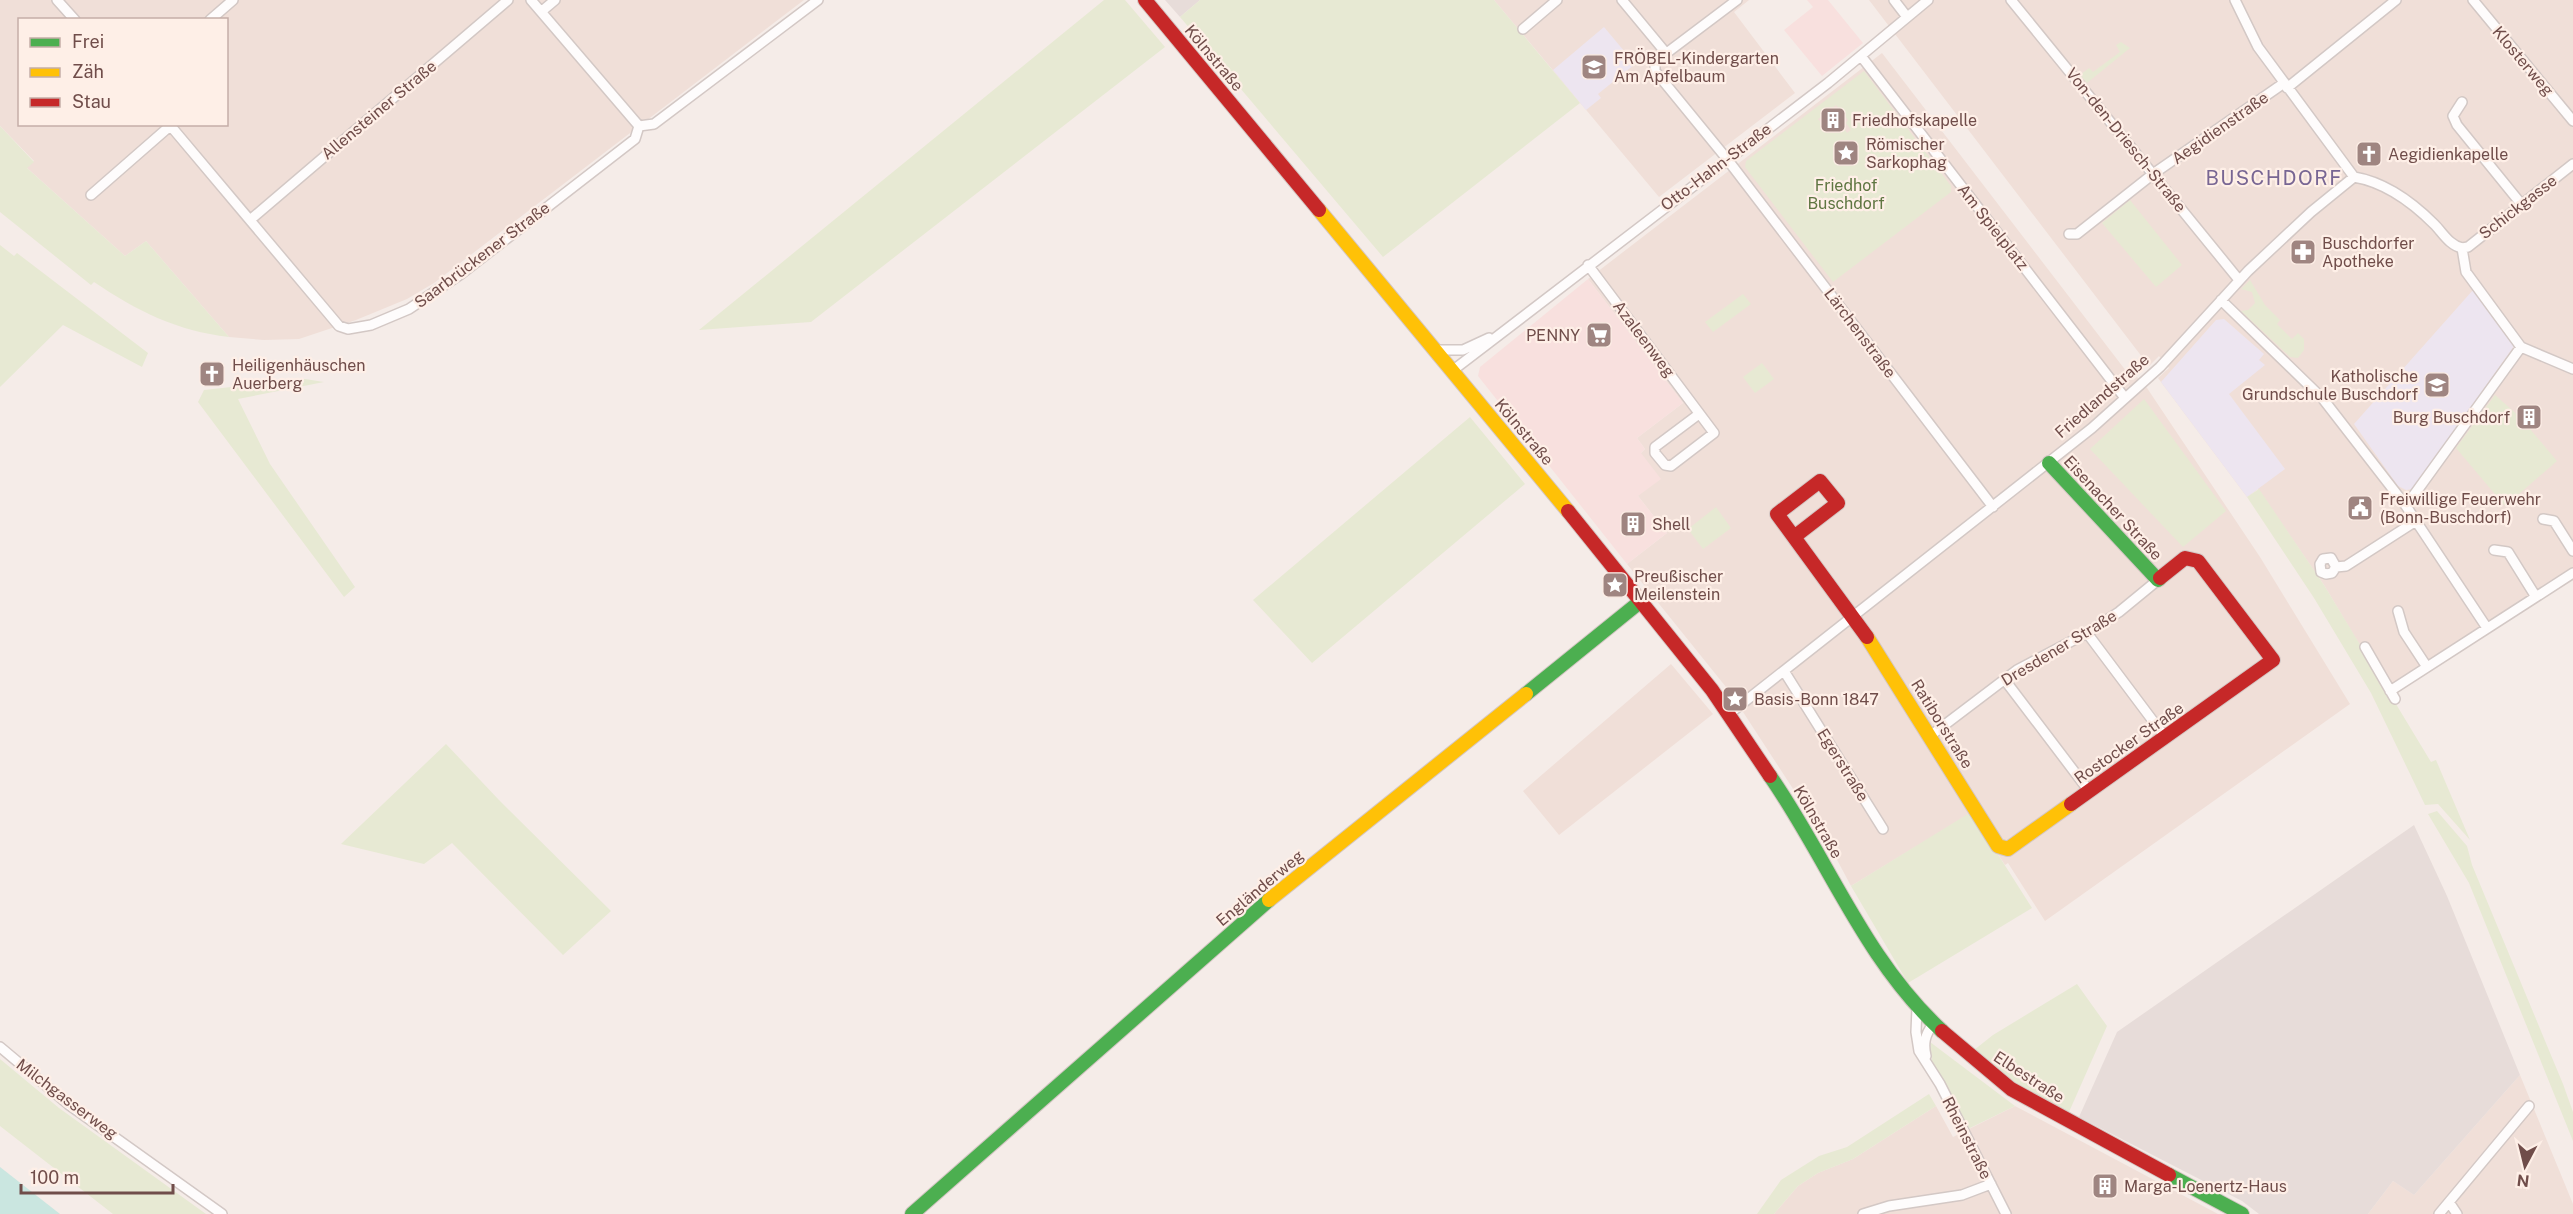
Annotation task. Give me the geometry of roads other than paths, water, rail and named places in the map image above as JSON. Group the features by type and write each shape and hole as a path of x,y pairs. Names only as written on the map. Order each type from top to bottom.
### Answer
{"street":[{"path":"57,0 73,18"},
{"path":"212,18 232,0"},
{"name":"Allensteiner Straße","path":"250,220 508,0"},
{"path":"531,0 639,126 654,124 818,0"},
{"path":"542,11 555,0"},
{"name":"Kölnstraße","path":"1145,0 1641,601 1729,714 1791,806 1848,908"},
{"path":"1523,29 1557,0"},
{"path":"1622,0 1666,53 1737,0"},
{"path":"1894,0 1907,17"},
{"name":"Otto-Hahn-Straße","path":"1452,371 1861,56 1928,0"},
{"name":"Von-den-Driesch-Straße","path":"2011,0 2239,280"},
{"path":"2235,0 2254,40 2354,177 2370,179 2400,197 2433,224 2454,246 2462,248 2466,272 2521,347 2573,369"},
{"name":"Aegidienstraße","path":"2069,234 2076,234 2153,174 2286,85 2396,0"},
{"name":"Klosterweg","path":"2473,0 2573,121"},
{"name":"Lärchenstraße","path":"1666,53 1655,64 1655,71 1727,159 1993,507"},
{"name":"Am Spielplatz","path":"1861,56 2125,398"},
{"path":"2462,102 2453,116 2457,125 2522,206"},
{"name":"Saarbrückener Straße","path":"91,195 169,126"},
{"name":"Saarbrückener Straße","path":"171,126 339,326 348,330 371,325 409,309 461,274 635,139 639,126"},
{"name":"Schickgasse","path":"2462,248 2468,247 2573,164"},
{"name":"Friedlandstraße","path":"1729,714 2049,463 2125,398 2160,367 2239,280 2311,212 2354,177"},
{"name":"Azaleenweg","path":"1588,265 1699,414 1713,433 1671,466 1665,465 1655,453 1655,447 1699,414"},
{"path":"2221,300 2323,399 2406,506 2487,628"},
{"name":"Otto-Hahn-Straße","path":"1435,350 1463,350 1502,332"},
{"path":"2406,506 2521,347"},
{"name":"Eisenacher Straße","path":"2049,463 2158,580 2185,558 2198,561 2273,660"},
{"path":"2543,519 2554,521 2573,551"},
{"path":"2336,567 2346,566 2416,521"},
{"path":"1794,537 1852,618"},
{"path":"2494,550 2508,552 2536,597"},
{"path":"2365,647 2393,695 2427,667 2573,573"},
{"name":"Dresdener Straße","path":"1930,736 2004,679 2087,633 2119,612 2158,580"},
{"name":"Engländerweg","path":"912,1214 1267,902 1641,601"},
{"path":"2398,610 2404,632 2427,667"},
{"name":"Ratiborstraße","path":"1852,618 2002,848"},
{"path":"2087,633 2165,737"},
{"name":"Rostocker Straße","path":"2002,848 2010,848 2273,660"},
{"name":"Egerstraße","path":"1784,671 1883,829"},
{"path":"2004,679 2089,791"},
{"name":"Elbestraße","path":"1848,908 1876,955 1917,1008 2011,1089 2242,1214"},
{"name":"Rheinstraße","path":"1917,1008 1916,1042 2007,1214"},
{"name":"Rheinstraße","path":"1927,1061 1923,1046 1926,1034 1933,1024"},
{"name":"Milchgasserweg","path":"0,1047 68,1104 222,1214"},
{"path":"2439,1214 2529,1106"},
{"path":"1863,1214 1889,1206 1962,1195 1990,1184"},
{"path":"2449,1202 2457,1214"}],"water":[{"path":"0,1167 60,1214 0,1214"}],"place":[{"name":"FRÖBEL-Kindergarten Am Apfelbaum","path":"1594,67"},
{"name":"Friedhofskapelle","path":"1833,120"},
{"name":"Römischer Sarkophag","path":"1846,153"},
{"name":"Aegidienkapelle","path":"2369,154"},
{"name":"Buschdorfer Apotheke","path":"2303,252"},
{"name":"PENNY","path":"1599,335"},
{"name":"Heiligenhäuschen Auerberg","path":"212,374"},
{"name":"Katholische Grundschule Buschdorf","path":"2437,385"},
{"name":"Burg Buschdorf","path":"2529,417"},
{"name":"Freiwillige Feuerwehr (Bonn-Buschdorf)","path":"2360,508"},
{"name":"Shell","path":"1633,524"},
{"name":"Preußischer Meilenstein","path":"1615,585"},
{"name":"Basis-Bonn 1847","path":"1735,699"},
{"name":"Marga-Loenertz-Haus","path":"2105,1186"}],"district":[{"name":"BUSCHDORF","path":"2274,178"}],"park label":[{"name":"Friedhof Buschdorf","path":"1846,194"}]}
